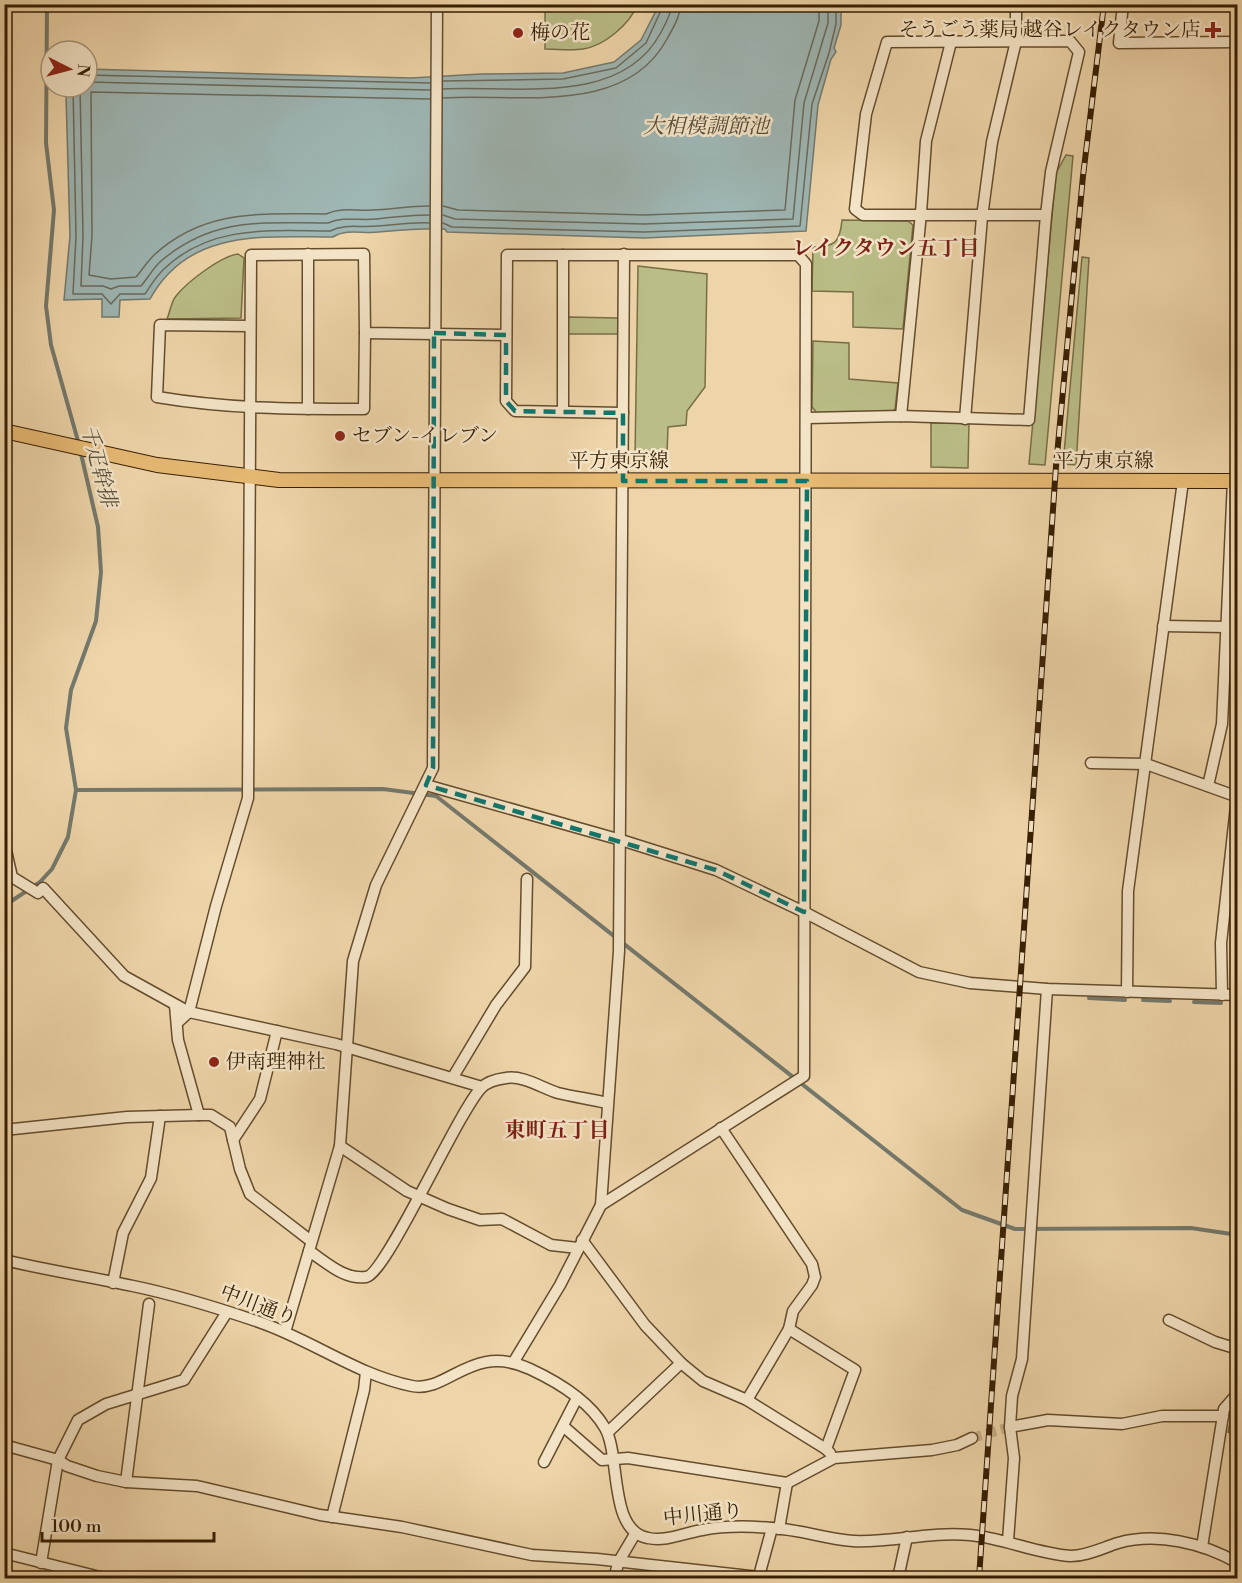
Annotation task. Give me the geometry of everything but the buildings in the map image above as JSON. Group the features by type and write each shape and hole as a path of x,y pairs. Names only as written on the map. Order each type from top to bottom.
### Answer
{"main road":[{"name":"平方東京線","path":"4,431 193,471 279,480 1235,481"}],"street":[{"path":"285,1332 340,1146 353,961 376,885 434,768 433,480 437,4"},
{"path":"965,419 982,217 992,142 1016,41 1016,4"},
{"path":"1123,4 1119,43 1238,42"},
{"path":"807,418 901,416 1029,420 1051,172 1079,52 1070,42 887,42 866,114 855,209 863,215 921,213 982,217 1046,215"},
{"path":"901,416 926,141 951,42"},
{"path":"308,254 308,409"},
{"path":"177,1023 189,1012 216,906 248,798 249,409 248,326 250,255 364,254 364,409 249,409 213,407 157,397 160,325 248,326"},
{"path":"513,1363 560,1285 601,1205 620,931 624,254"},
{"path":"601,1205 804,1076 806,264 798,255 507,255 506,401 514,411 623,412"},
{"path":"563,255 563,411"},
{"path":"365,333 506,335"},
{"path":"1127,992 1128,891 1183,480"},
{"path":"1208,786 1222,724 1235,481"},
{"path":"1164,626 1227,627"},
{"path":"1091,763 1146,764 1237,797 1221,943 1222,994"},
{"path":"426,785 621,840 716,870 804,912 919,972 970,982 1047,989 1238,995"},
{"path":"4,842 12,877 38,893 43,888 124,976 175,1005 189,1012 336,1044 482,1087"},
{"path":"453,1077 496,1005 525,968 527,879"},
{"path":"1008,1542 1014,1458 1010,1426 1012,1396 1022,1359 1047,989"},
{"path":"175,1005 178,1040 199,1115"},
{"path":"233,1140 260,1099 277,1031"},
{"path":"7,1127 127,1116 211,1115 230,1127 240,1169 250,1194 347,1276 367,1277 393,1245 418,1196 482,1087 501,1079 518,1078 560,1093 608,1102"},
{"path":"113,1282 123,1233 131,1212 151,1178 160,1116"},
{"path":"721,1128 812,1264 815,1276 812,1285 793,1311 789,1329 747,1400"},
{"path":"340,1146 418,1196 480,1220 502,1219 551,1245 580,1244"},
{"path":"580,1244 645,1324 681,1363 703,1381 747,1400 826,1449 834,1458"},
{"name":"中川通り","path":"4,1260 113,1282 227,1312 285,1332 366,1372 419,1387 479,1363 494,1361 513,1363 535,1371 594,1411 608,1432 624,1516 635,1534 646,1538 668,1538 714,1528 776,1528 856,1541 949,1533 1076,1556 1120,1542 1145,1539 1170,1540 1202,1547 1238,1563"},
{"path":"126,1482 149,1304"},
{"path":"41,1563 58,1460 78,1420 106,1404 184,1380 227,1312"},
{"path":"1168,1320 1215,1342 1238,1348"},
{"path":"789,1329 855,1370 826,1449"},
{"path":"608,1432 681,1363"},
{"path":"332,1517 364,1390 366,1372"},
{"path":"1202,1547 1224,1409 1238,1393"},
{"path":"544,1462 577,1398"},
{"path":"1010,1426 1048,1420 1122,1424 1162,1416 1223,1416"},
{"path":"563,1426 602,1460 628,1458 787,1483 834,1458 932,1450 957,1445 972,1438"},
{"path":"4,1445 58,1460 97,1476 126,1482 197,1486 332,1517 402,1527 532,1555 764,1577 787,1483"},
{"path":"614,1578 619,1562 635,1534"},
{"path":"898,1578 907,1537"},
{"path":"4,1553 104,1578"}],"highlighted area":[{"path":"434,333 506,335 506,401 515,411 623,413 623,481 807,481 804,912 716,870 426,785 433,768"}],"green space":[{"path":"545,4 637,5 629,19 607,39 591,47 569,50 545,49"},
{"path":"1066,155 1073,156 1045,465 1029,464 1056,173"},
{"path":"842,220 908,221 913,225 903,329 853,327 853,292 812,291 813,247 827,246 835,242 840,234"},
{"path":"238,254 244,258 241,318 167,319 174,298 181,290 214,264"},
{"path":"1082,257 1089,258 1076,465 1063,464"},
{"path":"638,266 707,274 705,387 687,411 686,425 668,427 667,455 635,457"},
{"path":"568,317 618,318 618,334 567,334"},
{"path":"813,341 849,343 849,379 898,383 895,409 890,413 817,413 812,407"},
{"path":"931,423 969,423 968,468 931,467"},
{"path":"1237,1407 1237,1435 1228,1432 1232,1413"}],"water":[{"name":"大相模調節池","path":"659,5 841,5 841,25 834,48 836,52 831,59 818,105 806,231 644,238 447,232 445,229 428,229 349,232 333,237 255,238 230,241 207,248 185,259 166,276 150,299 120,300 119,317 102,317 102,299 64,300 70,236 66,99 99,99 99,69 411,78 563,73 614,62 641,40"}],"waterway":[{"name":"千疋幹排","path":"4,906 40,882 52,869 68,837 76,790 66,728 71,690 96,621 101,572 98,527 78,441 51,345 46,306 54,210 46,143 47,4"},
{"path":"76,790 383,789 436,796 962,1210 1015,1229 1191,1228 1238,1235"},
{"path":"1089,998 1125,1000"},
{"path":"1143,1000 1170,1001"},
{"path":"1194,1002 1221,1003"}],"tunnel":[{"path":"972,1438 1010,1427"}],"railway":[{"path":"979,1578 1056,466 1083,176 1104,4"}],"place":[{"name":"そうごう薬局 越谷レイクタウン店","path":"1213,30"},
{"name":"梅の花","path":"518,33"},
{"name":"セブン-イレブン","path":"340,436"},
{"name":"伊南理神社","path":"214,1062"}],"district":[{"name":"レイクタウン五丁目","path":"886,249"},
{"name":"東町五丁目","path":"557,1131"}]}
